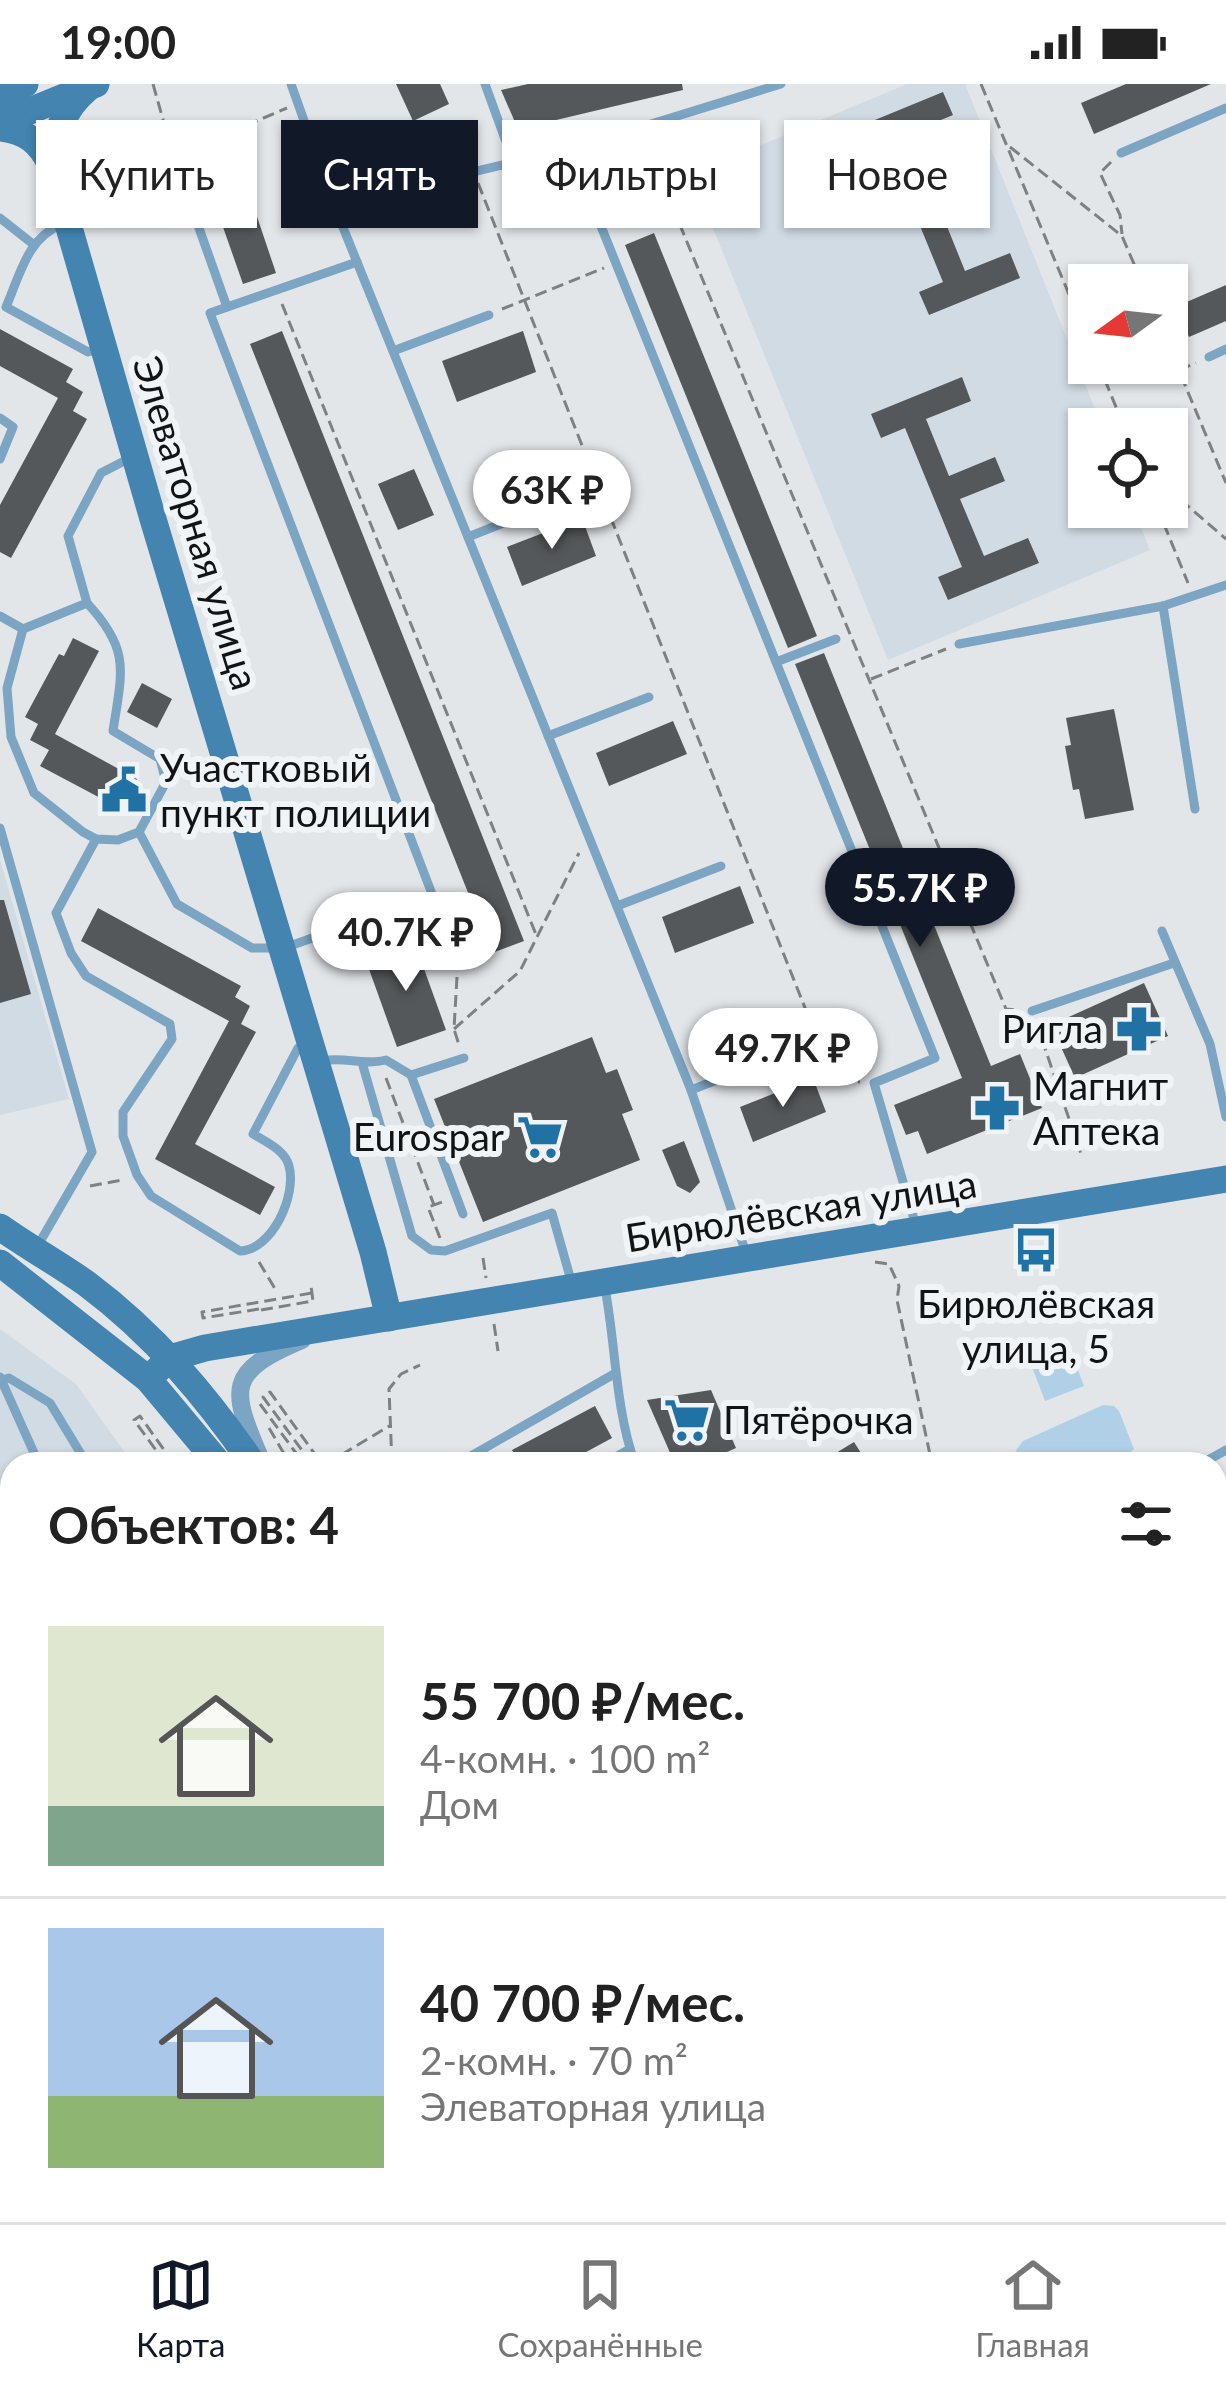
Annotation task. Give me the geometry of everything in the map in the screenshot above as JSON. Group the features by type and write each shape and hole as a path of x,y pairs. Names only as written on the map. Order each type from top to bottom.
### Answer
{"street":[{"path":"0,98 25,84"},
{"path":"0,125 92,86"},
{"path":"63,120 74,100 92,86"},
{"path":"0,125 36,142"},
{"name":"Элеваторная улица","path":"68,228 284,948 389,1318"},
{"name":"Бирюлёвская улица","path":"170,1358 206,1348 1226,1179"},
{"path":"0,1227 86,1283 170,1358 207,1396 245,1452"},
{"path":"0,1263 148,1379 209,1452"},
{"path":"258,1452 239,1405 246,1374 264,1357 332,1328"},
{"path":"148,1379 170,1358"}],"lane":[{"path":"290,84 303,120"},
{"path":"485,84 502,131"},
{"path":"665,120 781,84"},
{"path":"1121,153 1226,108"},
{"path":"0,218 33,244"},
{"path":"53,228 33,244 6,308 88,352 104,348"},
{"path":"199,228 227,307"},
{"path":"343,228 691,1090 748,1261"},
{"path":"602,228 935,1058 874,1083 918,1232"},
{"path":"357,262 209,314 458,962"},
{"path":"392,351 489,315"},
{"path":"1209,357 1226,349"},
{"path":"0,418 13,427 0,459"},
{"path":"23,629 7,688 11,736 34,793 96,839 118,840 139,832 166,782 160,759 113,731 121,652 109,627 87,603 68,536 101,472 119,460 135,457"},
{"path":"467,537 564,499"},
{"path":"959,644 1163,606 1226,585"},
{"path":"23,629 87,603"},
{"path":"1163,606 1195,809"},
{"path":"0,616 23,629"},
{"path":"776,662 836,639"},
{"path":"548,736 649,697"},
{"path":"0,828 92,1152 34,1252"},
{"path":"139,832 177,904 252,948 284,948 408,904"},
{"path":"96,839 56,913 71,953 86,976 170,1024 172,1039 123,1112 123,1136 151,1196 240,1251 251,1251 262,1243 286,1207 290,1166 282,1152 254,1134 298,1048 363,1066 386,1060 411,1075 464,1214"},
{"path":"616,906 721,866"},
{"path":"1162,931 1210,1044 1226,1117"},
{"path":"1032,1011 1174,963"},
{"path":"1210,1044 1226,1038"},
{"path":"691,1090 796,1049"},
{"path":"411,1075 464,1058"},
{"path":"363,1066 412,1236 430,1250 445,1251 552,1213 573,1288"},
{"path":"604,1283 613,1331 614,1374 631,1452"},
{"path":"478,1452 614,1374"},
{"path":"34,1452 1,1378 9,1378 50,1403 80,1452"},
{"path":"625,1452 630,1449"}],"path":[{"path":"153,84 164,120"},
{"path":"981,84 1068,291"},
{"path":"257,120 297,103"},
{"path":"1006,143 1122,236"},
{"path":"1121,153 1100,173 1120,215 1122,236 1134,264"},
{"path":"478,184 834,1081 874,1083"},
{"path":"681,228 1006,1009 1032,1011 1081,1154"},
{"path":"489,315 616,263"},
{"path":"276,290 537,937"},
{"path":"1188,366 1209,357"},
{"path":"1185,384 1226,483"},
{"path":"564,499 597,485"},
{"path":"1188,506 1226,539"},
{"path":"1165,528 1193,596"},
{"path":"869,680 959,644"},
{"path":"649,697 677,686"},
{"path":"454,1028 520,971 588,835"},
{"path":"458,962 454,1028 464,1058"},
{"path":"380,1061 434,1205"},
{"path":"70,1190 138,1176"},
{"path":"445,1251 428,1208 457,1197"},
{"path":"251,1251 278,1292"},
{"path":"482,1258 487,1286"},
{"path":"867,1261 889,1264 899,1286 897,1300 929,1452"},
{"path":"311,1290 313,1300 203,1318 202,1312 311,1290"},
{"path":"494,1323 498,1352"},
{"path":"392,1452 389,1389 400,1374 420,1365"},
{"path":"303,1452 263,1397 270,1392 315,1452"},
{"path":"256,1398 295,1452"},
{"path":"157,1452 134,1420 140,1416 166,1452"},
{"path":"345,1452 392,1425"},
{"path":"280,1444 284,1452"}],"shaded area":[{"path":"907,84 965,84 979,120 821,120"},
{"path":"784,135 784,228 990,228 990,146 1068,342 1068,384 1085,384 1095,408 1068,408 1068,528 1141,528 1150,550 888,660 713,228 760,228 760,145"},
{"path":"0,860 69,1099 0,1115"},
{"path":"0,1329 76,1384 124,1452 0,1452"},
{"path":"1068,1344 1084,1386 1045,1401 1029,1359"},
{"path":"1103,1405 1119,1411 1134,1449 1017,1452 1023,1441"}],"building":[{"path":"396,84 440,84 449,104 413,120"},
{"path":"528,84 682,84 683,90 556,120 514,120 501,90"},
{"path":"1126,84 1211,84 1094,134 1081,103"},
{"path":"943,92 953,115 941,120 875,120"},
{"path":"257,217 276,273 243,284 223,228 257,228"},
{"path":"921,228 948,228 965,271 1010,253 1020,278 929,315 919,292 943,282"},
{"path":"654,233 817,636 788,648 625,245"},
{"path":"1226,285 1226,321 1189,337 1188,301"},
{"path":"0,329 73,369 66,382 83,392 73,411 87,419 11,558 0,552 0,505 58,398 0,366"},
{"path":"282,331 524,941 492,953 250,344"},
{"path":"523,331 536,372 457,402 442,361"},
{"path":"962,377 971,401 926,419 949,476 995,457 1005,481 960,499 984,556 1028,538 1039,563 948,600 938,577 962,567 905,428 881,438 871,414"},
{"path":"414,469 434,515 398,530 378,484"},
{"path":"582,518 596,556 522,586 507,547"},
{"path":"73,638 99,651 55,734 137,779 121,809 40,766 49,750 30,740 38,724 25,717 59,654 64,656"},
{"path":"824,653 991,1066 1020,1054 1042,1108 927,1154 918,1131 906,1135 894,1105 962,1078 795,664"},
{"path":"142,683 172,699 157,728 127,712"},
{"path":"1114,709 1134,810 1085,819 1079,789 1073,790 1065,746 1071,745 1066,718"},
{"path":"673,721 687,754 609,786 596,753"},
{"path":"740,886 754,923 675,953 662,917"},
{"path":"0,900 4,900 31,994 0,1003"},
{"path":"98,908 241,986 235,997 250,1006 241,1024 256,1032 195,1144 275,1187 260,1215 155,1159 229,1021 81,941"},
{"path":"414,941 446,1030 397,1047 365,958"},
{"path":"1144,983 1168,1036 1075,1078 1051,1025"},
{"name":"Eurospar","path":"592,1037 606,1073 617,1069 633,1110 622,1114 640,1160 483,1222 434,1099"},
{"path":"813,1078 826,1112 753,1142 740,1107"},
{"path":"684,1141 700,1182 690,1193 677,1186 662,1150"},
{"path":"711,1390 736,1448 670,1452 647,1400"},
{"path":"595,1406 612,1438 586,1452 512,1450"},
{"path":"854,1442 860,1452 838,1452"}],"place":[{"name":"Участковый пункт полиции","path":"124,790"},
{"name":"Ригла","path":"1139,1029"},
{"name":"Магнит Аптека","path":"997,1108"},
{"name":"Eurospar","path":"540,1137"},
{"name":"Бирюлёвская улица, 5","path":"1036,1250"},
{"name":"Пятёрочка","path":"687,1420"}]}
